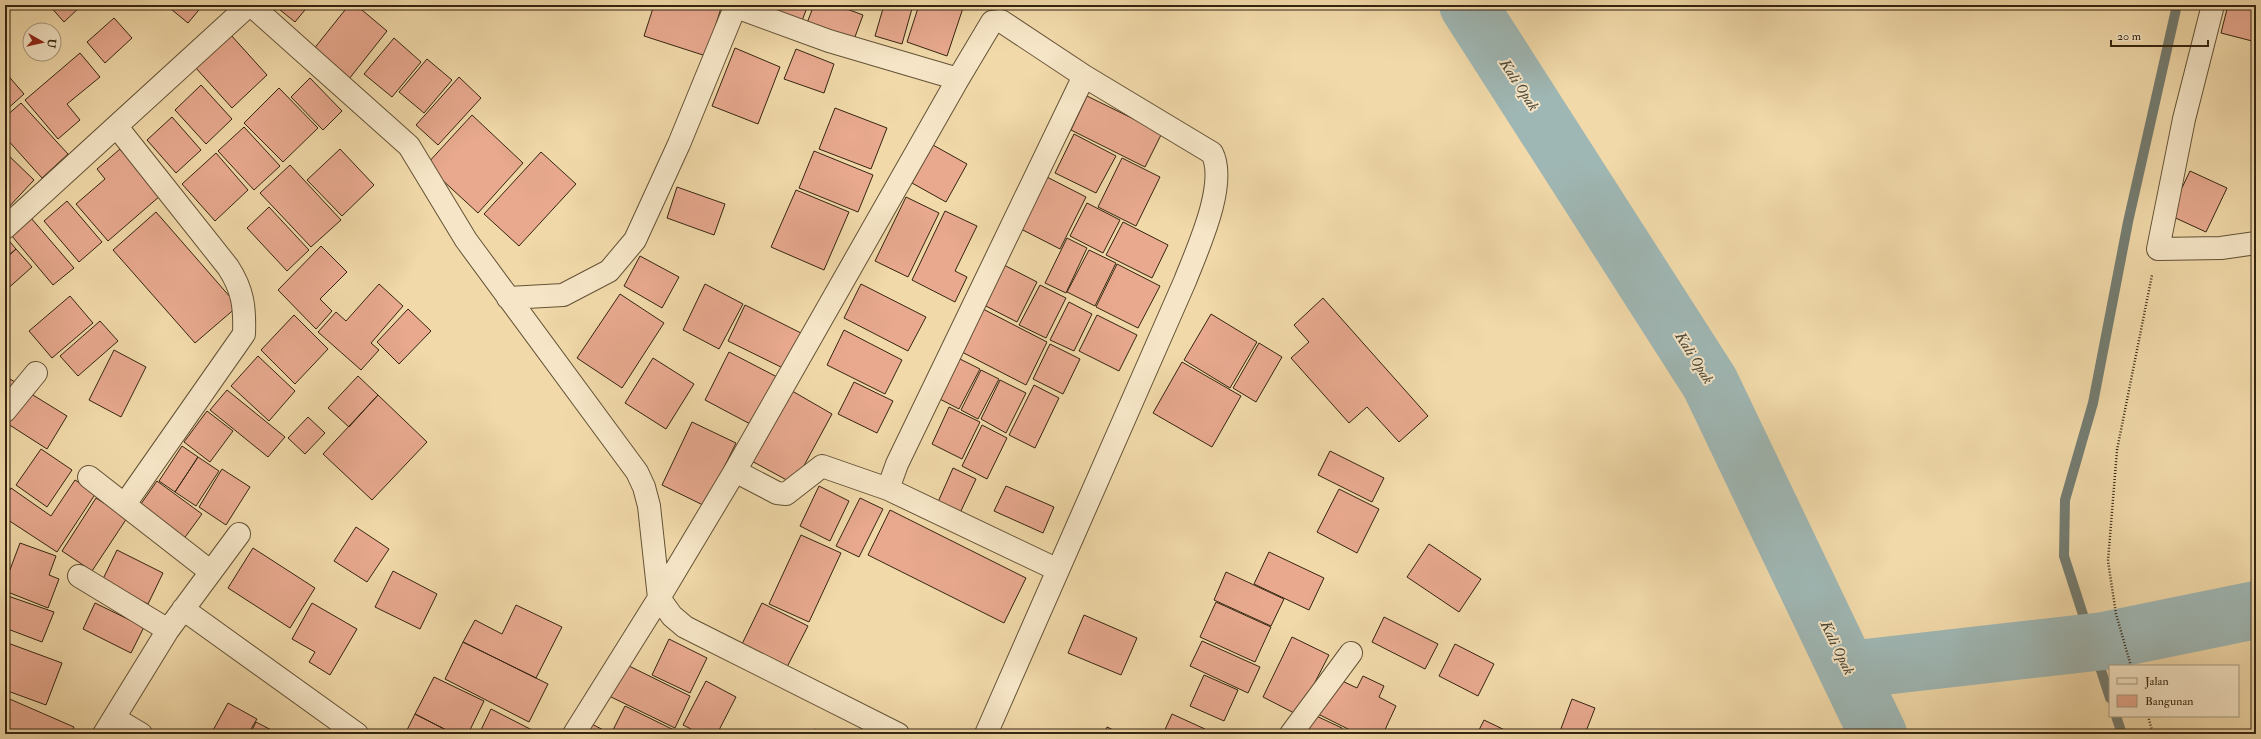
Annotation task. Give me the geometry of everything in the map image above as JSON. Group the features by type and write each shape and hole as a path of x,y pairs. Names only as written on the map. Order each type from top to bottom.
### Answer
{"street":[{"path":"5,228 250,5 409,146 456,226 636,472 644,486 648,506 660,598 672,616 685,627 898,734"},
{"path":"2213,5 2184,119 2158,250 2221,248 2256,243"},
{"path":"508,298 563,295 609,271 635,240 679,144 736,6 829,41 958,79"},
{"path":"574,734 660,598 735,471 992,22 1001,21 1084,76 1212,153 1217,163 1217,176 1211,209 1186,281 986,734"},
{"path":"888,490 897,464 1084,76"},
{"path":"117,127 228,267 237,281 245,308 244,334 125,504"},
{"path":"5,411 36,374"},
{"path":"735,471 777,493 786,494 822,466 888,490 1058,570"},
{"path":"89,477 211,572"},
{"path":"141,734 109,726 168,630 239,534"},
{"path":"79,576 168,630"},
{"path":"183,609 357,734"},
{"path":"1291,734 1351,653"}],"path":[{"path":"2131,665 2116,614 2108,562 2117,450 2158,250"},
{"path":"2148,717 2153,734"}],"building":[{"path":"49,5 82,5 64,22"},
{"path":"166,5 203,5 188,23"},
{"path":"274,5 309,5 295,22"},
{"path":"349,5 356,5 387,31 349,79 313,50"},
{"path":"654,5 722,5 706,56 644,36"},
{"path":"772,5 808,5 800,26 768,14"},
{"path":"814,5 836,5 863,15 852,45 805,28"},
{"path":"884,5 913,5 902,44 875,36"},
{"path":"919,5 964,5 947,56 907,42"},
{"path":"2228,5 2256,5 2256,42 2221,33"},
{"path":"114,18 132,38 105,63 87,42"},
{"path":"230,34 267,75 232,108 195,67"},
{"path":"394,38 421,62 392,97 364,74"},
{"path":"735,48 780,67 758,124 712,106"},
{"path":"796,49 834,64 824,93 784,79"},
{"path":"80,53 100,77 67,104 80,120 58,139 25,100"},
{"path":"427,59 452,80 424,113 399,92"},
{"path":"5,72 24,94 5,111"},
{"path":"459,77 481,98 438,145 416,125"},
{"path":"310,78 342,111 323,130 291,97"},
{"path":"201,85 232,119 206,144 175,110"},
{"path":"279,88 318,128 283,162 244,123"},
{"path":"1087,96 1162,133 1145,167 1071,130"},
{"path":"21,103 68,154 42,178 5,137 5,117"},
{"path":"835,108 887,128 871,169 819,149"},
{"path":"472,115 523,163 478,213 426,165"},
{"path":"172,117 201,150 176,173 147,140"},
{"path":"244,127 280,166 254,190 218,151"},
{"path":"1074,134 1116,156 1096,193 1055,173"},
{"path":"933,145 967,164 946,202 912,183"},
{"path":"120,149 160,196 108,241 76,204 105,179 97,169"},
{"path":"340,149 374,185 342,216 307,180"},
{"path":"814,151 873,175 858,212 799,188"},
{"path":"5,152 34,180 5,211"},
{"path":"541,152 576,184 519,246 484,214"},
{"path":"216,153 248,190 215,221 182,184"},
{"path":"1122,158 1160,177 1136,226 1098,207"},
{"path":"290,165 341,220 311,247 260,193"},
{"path":"2190,171 2227,188 2206,232 2169,215"},
{"path":"1043,175 1086,197 1060,249 1017,227"},
{"path":"677,187 725,204 714,235 667,218"},
{"path":"796,190 849,212 824,270 771,247"},
{"path":"906,197 939,213 908,277 875,261"},
{"path":"67,201 102,242 79,262 44,221"},
{"path":"1087,203 1120,220 1103,253 1070,236"},
{"path":"269,207 309,250 287,271 247,228"},
{"path":"945,211 977,226 955,271 967,277 955,302 912,280"},
{"path":"156,212 238,306 195,343 113,250"},
{"path":"31,218 74,268 53,285 11,235"},
{"path":"1123,222 1168,245 1152,278 1106,255"},
{"path":"5,236 16,249 5,259"},
{"path":"1067,238 1087,248 1066,293 1045,283"},
{"path":"321,246 347,272 320,299 332,311 316,329 278,290"},
{"path":"16,249 32,267 5,291 5,259"},
{"path":"1089,250 1116,263 1095,306 1067,292"},
{"path":"640,256 679,277 662,308 624,286"},
{"path":"998,262 1037,282 1017,322 978,302"},
{"path":"1117,264 1160,286 1138,328 1096,307"},
{"path":"379,284 403,306 371,343 379,350 361,370 318,332 336,312 346,321"},
{"path":"705,284 743,304 719,349 683,330"},
{"path":"861,284 926,317 908,351 844,318"},
{"path":"1040,285 1066,298 1046,338 1019,325"},
{"path":"620,294 664,323 622,388 577,358"},
{"path":"5,296 10,299 5,307"},
{"path":"70,296 93,323 52,358 29,331"},
{"path":"1323,298 1428,416 1399,442 1367,407 1349,423 1291,358 1309,342 1294,325"},
{"path":"1069,302 1092,314 1074,351 1050,340"},
{"path":"745,305 805,335 787,370 728,341"},
{"path":"981,308 1047,342 1026,385 960,351"},
{"path":"408,309 431,331 399,364 377,342"},
{"path":"1211,314 1257,342 1230,388 1184,360"},
{"path":"294,315 328,349 295,384 261,350"},
{"path":"1097,315 1137,335 1119,371 1079,351"},
{"path":"100,321 118,341 78,376 60,356"},
{"path":"844,330 902,360 885,394 827,365"},
{"path":"1259,343 1282,357 1256,402 1233,388"},
{"path":"1050,344 1080,359 1063,394 1033,379"},
{"path":"114,350 146,367 121,417 89,400"},
{"path":"729,352 779,378 754,426 705,400"},
{"path":"258,356 295,391 269,421 231,386"},
{"path":"954,356 980,369 959,409 934,396"},
{"path":"653,358 694,384 666,429 625,403"},
{"path":"1182,362 1241,396 1212,447 1153,413"},
{"path":"981,370 999,379 978,419 961,410"},
{"path":"5,376 15,382 5,397"},
{"path":"358,376 378,395 349,427 328,408"},
{"path":"1000,380 1026,393 1006,433 981,419"},
{"path":"854,382 893,401 877,433 838,414"},
{"path":"1034,385 1059,398 1035,448 1009,435"},
{"path":"787,388 832,414 794,484 748,459"},
{"path":"227,390 285,437 268,457 210,410"},
{"path":"28,392 67,416 47,449 8,424"},
{"path":"378,395 427,442 372,500 323,454"},
{"path":"949,407 980,422 962,459 932,444"},
{"path":"207,411 233,431 210,462 184,442"},
{"path":"308,417 325,433 305,454 288,438"},
{"path":"692,422 736,443 705,506 662,485"},
{"path":"982,425 1007,438 987,479 962,466"},
{"path":"182,446 198,457 175,492 159,481"},
{"path":"41,449 72,470 47,507 16,485"},
{"path":"1330,451 1384,478 1372,502 1318,475"},
{"path":"198,457 219,471 196,506 175,492"},
{"path":"953,468 976,479 960,513 938,502"},
{"path":"222,469 250,487 226,525 199,507"},
{"path":"75,480 96,493 57,552 5,518 5,498 11,488 51,516"},
{"path":"157,481 202,514 180,544 136,511"},
{"path":"819,486 849,501 830,541 800,526"},
{"path":"1006,486 1054,507 1043,533 994,511"},
{"path":"1339,489 1379,509 1357,553 1317,532"},
{"path":"96,498 127,518 92,571 62,551"},
{"path":"860,498 883,509 859,557 836,546"},
{"path":"890,510 1026,578 1004,623 868,555"},
{"path":"356,527 389,549 367,582 334,561"},
{"path":"801,535 841,553 809,622 769,604"},
{"path":"20,543 56,556 49,575 59,579 48,608 5,591 5,583"},
{"path":"1429,544 1481,579 1459,612 1407,577"},
{"path":"253,548 315,588 290,628 228,588"},
{"path":"117,550 163,573 148,604 102,581"},
{"path":"1269,552 1324,578 1309,610 1254,584"},
{"path":"393,571 437,594 420,629 375,607"},
{"path":"1226,572 1284,599 1271,626 1214,600"},
{"path":"5,595 54,612 42,642 5,628"},
{"path":"1216,602 1271,627 1255,662 1200,637"},
{"path":"95,603 144,627 131,653 83,629"},
{"path":"312,603 357,629 330,675 309,662 315,652 292,639"},
{"path":"762,603 808,626 787,667 742,644"},
{"path":"516,605 562,627 536,678 463,642 475,620 502,634"},
{"path":"1084,615 1137,638 1121,675 1068,653"},
{"path":"1384,617 1438,644 1425,669 1372,642"},
{"path":"1292,637 1329,655 1298,715 1263,697"},
{"path":"669,639 707,658 690,693 652,675"},
{"path":"1202,641 1260,667 1248,693 1190,666"},
{"path":"5,642 62,663 46,705 5,690"},
{"path":"463,642 548,684 529,722 445,679"},
{"path":"1455,644 1494,664 1478,696 1439,676"},
{"path":"623,663 690,696 675,728 607,695"},
{"path":"1204,675 1238,690 1224,721 1190,706"},
{"path":"1363,676 1384,686 1379,697 1396,706 1383,734 1358,734 1314,712 1338,679 1357,688"},
{"path":"434,677 484,701 468,734 454,734 415,714"},
{"path":"706,681 736,697 717,734 701,734 683,725"},
{"path":"5,697 74,727 71,734 5,734"},
{"path":"1572,699 1595,708 1585,734 1559,734"},
{"path":"228,703 257,719 248,734 211,734"},
{"path":"625,706 674,730 673,734 617,734 612,732"},
{"path":"491,709 534,731 533,734 479,734"},
{"path":"1310,713 1342,728 1339,734 1300,734"},
{"path":"415,714 454,734 405,734"},
{"path":"1172,714 1205,729 1203,734 1163,734"},
{"path":"1484,720 1513,734 1477,734"},
{"path":"586,721 611,734 579,734"},
{"path":"256,722 279,734 250,734"},
{"path":"1107,727 1122,734 1104,734"},
{"path":"815,729 825,734 812,734"},
{"path":"1343,729 1353,734 1340,734"}],"waterway":[{"name":"Kali Opak","path":"1468,5 1710,383 1878,734"},
{"path":"2109,695 2064,556 2065,500 2093,403 2128,222 2177,5"},
{"path":"1848,670 2104,641 2256,610"},
{"path":"2116,717 2122,734"}]}
